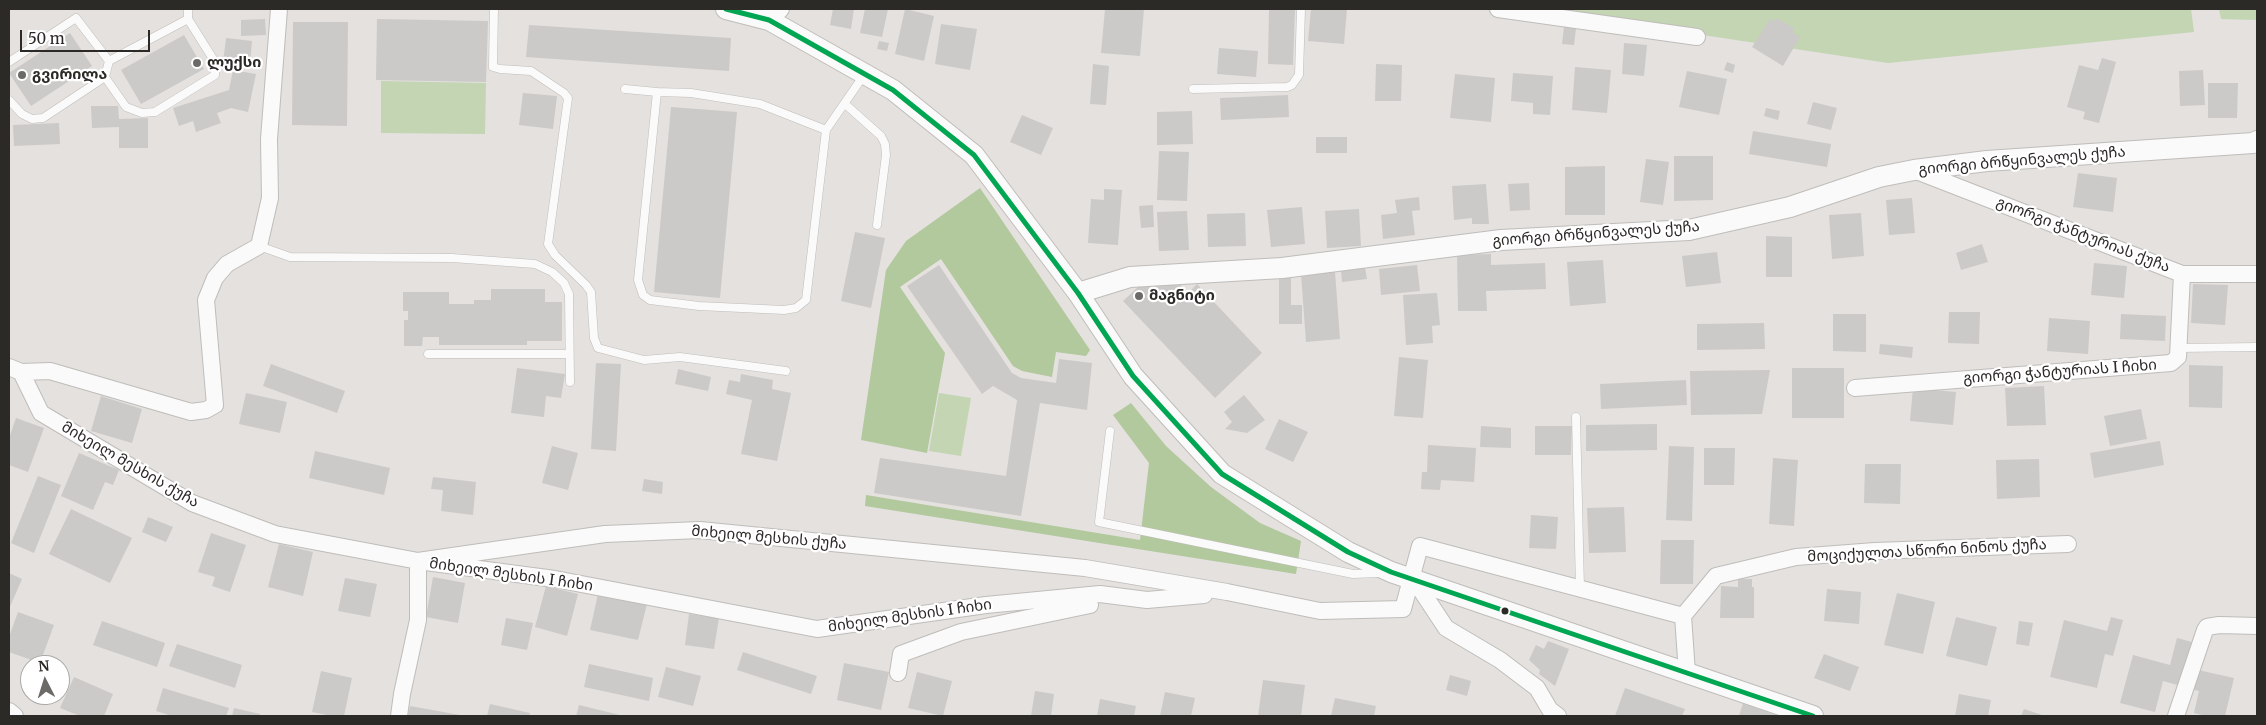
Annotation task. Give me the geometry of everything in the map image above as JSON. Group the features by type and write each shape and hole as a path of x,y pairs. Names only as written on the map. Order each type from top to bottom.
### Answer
{"street":[{"path":"15,370 50,371 191,412 206,410 215,404 206,300 215,278 227,264 259,246 270,198 269,139 279,9"},
{"path":"726,9 775,14 864,74 893,90 974,155 1078,293 1133,376 1222,474 1348,552 1391,572 1813,716"},
{"path":"1498,9 1697,37"},
{"name":"გიორგი ბრწყინვალეს ქუჩა","path":"1078,293 1130,277 1282,268 1501,240 1689,230 1790,207 1879,178 1914,170 1987,161 2253,143 2257,141"},
{"name":"გიორგი ჭანტურიას ქუჩა","path":"1914,170 2182,274 2257,274"},
{"path":"2178,348 2182,274"},
{"name":"გიორგი ჭანტურიას I ჩიხი","path":"1855,388 2171,364 2178,357 2178,348"},
{"name":"მიხეილ მესხის ქუჩა","path":"15,370 41,413 192,503 275,534 418,561 605,534 700,530 1084,568 1227,592 1320,611 1403,609 1412,578"},
{"name":"მოციქულთა სწორი ნინოს ქუჩა","path":"1683,616 1716,576 1796,558 1875,550 2068,544"},
{"path":"1558,716 1550,710 1537,688 1500,660 1446,628 1412,578 1420,546 1683,616 1687,673"},
{"path":"399,716 418,620 418,561"},
{"name":"მიხეილ მესხის I ჩიხი","path":"418,561 555,579 817,629 986,605 1100,594 1146,600 1227,592"},
{"path":"898,673 901,654 961,632 1078,606 1146,600"},
{"path":"2176,716 2205,630 2219,625 2257,626"},
{"path":"9,711 15,716"}],"lane":[{"path":"76,9 76,18 109,61"},
{"path":"105,77 126,107 142,113 155,112 215,76 215,62 188,19 188,9"},
{"path":"494,9 493,66 500,69 531,70 564,93 568,98 548,244 555,256 591,292 594,338 598,348 644,360 680,357 786,372"},
{"path":"1193,89 1287,87 1292,85 1299,75 1301,9"},
{"path":"9,62 76,18"},
{"path":"9,100 22,114 32,119 43,118 105,77 109,61 188,19"},
{"path":"657,92 638,280 643,295 650,300 699,306 784,310 796,308 806,300 826,130 864,74"},
{"path":"625,88 657,92 691,93 760,104 826,130"},
{"path":"845,104 881,136 885,144 886,155 877,225"},
{"path":"259,246 290,257 452,258 535,264 552,272 564,283 569,294 570,382"},
{"path":"2178,348 2257,347"},
{"path":"428,354 569,354"},
{"path":"1576,417 1580,590"},
{"path":"1110,431 1100,522 1353,574 1391,572"}],"green space":[{"path":"1531,9 2191,9 2194,32 1888,63"},
{"path":"2219,9 2257,9 2257,20 2221,19"},
{"path":"381,81 486,83 485,134 381,133"},
{"path":"980,188 1090,350 1086,356 1056,352 1052,377 1022,371 1013,366 941,259 900,287 945,353 927,453 861,440 886,270 906,241"},
{"path":"939,393 971,398 961,456 929,451"},
{"path":"1131,403 1166,446 1211,487 1260,523 1301,541 1296,574 865,506 866,495 1140,540 1149,463 1113,415"}],"building":[{"path":"833,9 854,9 851,29 830,25"},
{"path":"865,9 888,9 882,37 860,33"},
{"path":"905,9 934,16 924,61 895,54"},
{"path":"1105,9 1144,9 1140,56 1101,53"},
{"path":"1269,9 1295,9 1293,65 1268,64"},
{"path":"1311,9 1347,9 1344,44 1308,41"},
{"path":"1777,18 1795,29 1792,32 1800,37 1783,66 1752,47 1770,19 1775,21"},
{"path":"265,19 266,35 241,36 241,20"},
{"path":"377,19 488,21 486,82 376,80"},
{"path":"293,22 348,22 347,126 292,125"},
{"path":"941,24 977,29 970,70 935,64"},
{"path":"529,25 731,38 729,71 526,57"},
{"path":"1564,27 1576,28 1574,45 1562,44"},
{"path":"70,33 92,66 31,106 9,73"},
{"path":"184,35 204,69 141,104 121,70"},
{"path":"226,38 252,41 250,65 223,63"},
{"path":"879,41 889,43 887,51 877,49"},
{"path":"1624,43 1647,45 1644,76 1622,74"},
{"path":"1219,48 1258,51 1256,77 1217,74"},
{"path":"2102,58 2116,62 2099,123 2083,119 2085,112 2067,107 2079,65 2098,70"},
{"path":"1727,62 1735,65 1733,73 1724,70"},
{"path":"1093,64 1109,66 1106,105 1090,104"},
{"path":"1376,64 1402,65 1401,101 1375,101"},
{"path":"1575,67 1611,70 1607,113 1572,110"},
{"path":"233,70 256,74 248,112 231,108 217,113 221,123 196,132 193,121 179,126 173,108 229,90"},
{"path":"2203,70 2205,105 2180,106 2179,71"},
{"path":"1687,71 1727,79 1719,115 1679,107"},
{"path":"1513,73 1553,76 1550,115 1533,114 1533,103 1511,101"},
{"path":"1455,74 1495,78 1491,122 1450,118"},
{"path":"2208,83 2238,83 2237,118 2208,118"},
{"path":"523,93 557,96 553,129 519,125"},
{"path":"1288,95 1289,117 1221,120 1220,98"},
{"path":"1813,102 1837,108 1831,130 1807,124"},
{"path":"91,106 118,106 119,119 148,118 148,148 119,148 119,127 92,128"},
{"path":"671,107 737,112 720,298 654,292"},
{"path":"1766,108 1780,111 1778,120 1764,116"},
{"path":"1192,111 1193,144 1157,145 1157,112"},
{"path":"1022,115 1053,128 1041,155 1010,142"},
{"path":"59,123 60,144 14,146 13,125"},
{"path":"1753,131 1831,144 1827,167 1749,154"},
{"path":"1316,137 1347,137 1347,153 1316,153"},
{"path":"1159,151 1189,152 1187,201 1157,200"},
{"path":"1674,156 1713,156 1713,200 1674,201"},
{"path":"1646,159 1669,162 1663,205 1640,202"},
{"path":"1605,166 1605,215 1565,215 1565,167"},
{"path":"2078,173 2117,178 2113,212 2073,207"},
{"path":"1529,183 1530,210 1510,211 1508,184"},
{"path":"1486,184 1489,224 1472,224 1472,218 1454,220 1452,186"},
{"path":"1104,189 1122,190 1118,245 1088,243 1091,199 1104,200"},
{"path":"1419,197 1420,210 1412,211 1415,235 1383,239 1381,215 1397,213 1395,200"},
{"path":"1912,198 1915,233 1889,235 1886,200"},
{"path":"1153,205 1154,227 1141,228 1139,206"},
{"path":"1302,207 1305,244 1271,247 1267,210"},
{"path":"1359,209 1361,246 1327,248 1325,211"},
{"path":"1187,211 1189,250 1159,251 1157,212"},
{"path":"1245,213 1246,246 1208,247 1207,214"},
{"path":"1861,213 1864,256 1832,259 1829,215"},
{"path":"855,232 885,238 871,308 841,301"},
{"path":"1766,236 1792,237 1792,277 1766,277"},
{"path":"1982,244 1988,262 1961,270 1956,253"},
{"path":"1717,252 1721,283 1686,287 1682,256"},
{"path":"1491,254 1491,265 1545,263 1546,289 1486,291 1487,311 1458,311 1457,255"},
{"path":"1603,260 1606,303 1570,306 1567,262"},
{"path":"2094,263 2127,266 2124,298 2091,295"},
{"path":"939,265 1012,373 1021,378 1056,383 1059,359 1092,363 1087,410 1040,403 1021,516 874,493 880,458 1006,476 1017,400 993,386 982,394 907,286"},
{"path":"1417,265 1420,291 1381,295 1379,269"},
{"path":"1365,267 1367,279 1342,282 1341,271"},
{"path":"1335,272 1340,339 1306,342 1301,274"},
{"path":"1279,278 1291,278 1291,305 1302,305 1302,324 1279,324"},
{"path":"1177,281 1188,293 1197,284 1262,353 1215,398 1123,301 1139,286"},
{"path":"2193,284 2228,285 2225,325 2191,323"},
{"path":"491,289 545,289 545,302 562,302 562,341 527,341 527,345 439,345 439,337 423,337 422,346 404,346 404,320 408,320 408,311 403,311 403,292 449,292 449,304 474,304 474,300 491,300"},
{"path":"1437,293 1440,325 1432,326 1433,343 1406,345 1403,295"},
{"path":"1949,312 1980,312 1979,344 1948,343"},
{"path":"1833,314 1866,314 1866,352 1833,351"},
{"path":"2121,314 2166,316 2165,341 2120,339"},
{"path":"2049,318 2090,321 2088,354 2047,351"},
{"path":"1764,323 1765,349 1697,350 1697,324"},
{"path":"1880,344 1913,347 1912,358 1879,354"},
{"path":"1399,357 1428,360 1423,418 1394,416"},
{"path":"596,363 621,364 616,451 591,449"},
{"path":"271,364 345,391 337,413 263,386"},
{"path":"2189,365 2223,366 2222,408 2189,407"},
{"path":"517,368 565,374 561,398 546,396 544,417 511,413"},
{"path":"1792,368 1844,368 1844,418 1792,418"},
{"path":"678,369 711,377 708,391 675,384"},
{"path":"1770,370 1762,414 1691,415 1690,371"},
{"path":"741,374 773,380 772,389 791,393 777,461 741,454 752,400 726,394 729,380 740,382"},
{"path":"1686,380 1687,405 1601,409 1600,384"},
{"path":"2044,386 2046,425 2007,426 2005,388"},
{"path":"1913,388 1956,392 1953,425 1910,421"},
{"path":"246,393 287,402 280,433 239,424"},
{"path":"1244,395 1265,420 1247,433 1225,429 1232,422 1224,412"},
{"path":"101,396 142,409 132,443 91,431"},
{"path":"2141,409 2147,439 2110,446 2104,416"},
{"path":"16,418 44,428 28,472 9,465 9,438"},
{"path":"1279,419 1308,432 1293,462 1265,449"},
{"path":"1657,424 1657,450 1586,451 1586,425"},
{"path":"1481,426 1511,428 1511,448 1480,447"},
{"path":"1535,426 1572,426 1571,455 1535,455"},
{"path":"2160,441 2164,465 2094,478 2090,453"},
{"path":"1428,445 1476,448 1474,482 1441,480 1440,490 1421,489 1422,472 1427,472"},
{"path":"552,446 578,453 568,490 542,483"},
{"path":"1669,446 1694,447 1692,521 1666,520"},
{"path":"1704,448 1735,448 1734,485 1704,485"},
{"path":"315,451 390,468 384,495 309,478"},
{"path":"79,453 119,470 113,485 105,482 93,510 61,496"},
{"path":"1773,458 1798,460 1794,526 1769,524"},
{"path":"2039,459 2040,497 1997,499 1996,460"},
{"path":"1865,464 1901,464 1900,504 1864,503"},
{"path":"38,476 61,485 34,553 11,543"},
{"path":"433,477 476,482 473,515 441,511 443,490 431,489"},
{"path":"644,479 663,482 662,494 642,491"},
{"path":"1624,507 1626,552 1589,553 1587,508"},
{"path":"71,509 132,538 110,583 49,554"},
{"path":"1531,515 1558,517 1556,549 1529,548"},
{"path":"148,517 173,527 166,542 142,532"},
{"path":"211,533 246,545 230,592 212,586 215,577 198,572"},
{"path":"1661,540 1694,540 1693,584 1660,584"},
{"path":"279,544 313,552 303,596 268,587"},
{"path":"9,573 22,579 9,609"},
{"path":"433,577 465,583 458,623 426,617"},
{"path":"345,578 377,584 370,617 338,611"},
{"path":"1738,579 1752,579 1752,587 1754,587 1754,618 1720,618 1721,586 1738,587"},
{"path":"546,586 578,594 567,636 535,627"},
{"path":"1827,589 1861,592 1859,624 1824,621"},
{"path":"1897,593 1935,602 1923,654 1884,645"},
{"path":"598,594 647,604 638,640 590,630"},
{"path":"18,612 54,625 43,655 20,656 9,652 9,637"},
{"path":"689,614 719,618 714,649 685,645"},
{"path":"1956,617 1997,627 1987,666 1946,656"},
{"path":"2111,617 2123,620 2113,656 2105,654 2097,688 2050,677 2064,620 2107,631"},
{"path":"506,618 533,623 527,650 501,645"},
{"path":"102,621 165,643 157,667 93,645"},
{"path":"2019,621 2033,623 2029,646 2016,644"},
{"path":"2177,638 2192,642 2181,686 2163,681 2155,712 2120,703 2133,655 2170,665"},
{"path":"1548,641 1569,649 1555,686 1539,674 1540,670 1529,660 1536,645 1544,649"},
{"path":"177,644 242,665 235,688 169,666"},
{"path":"743,652 817,676 811,694 737,670"},
{"path":"1824,654 1859,667 1850,691 1814,678"},
{"path":"844,663 889,672 881,710 837,700"},
{"path":"589,664 653,678 649,701 584,687"},
{"path":"666,667 701,676 693,706 658,697"},
{"path":"2198,670 2234,678 2225,716 2206,716 2194,713 2199,691 2194,690"},
{"path":"321,671 352,678 344,716 312,712"},
{"path":"917,672 952,681 943,716 908,708"},
{"path":"1450,675 1471,681 1467,696 1446,690"},
{"path":"74,677 113,694 104,716 80,716 60,708 61,705 70,705 70,686"},
{"path":"1263,680 1305,685 1301,716 1258,716"},
{"path":"163,688 229,708 226,716 172,716 156,711"},
{"path":"1625,688 1685,709 1682,716 1615,716"},
{"path":"1035,691 1054,694 1051,716 1031,716"},
{"path":"1165,692 1195,698 1191,716 1160,716"},
{"path":"1959,694 1991,700 1988,716 1955,716"},
{"path":"1335,698 1376,706 1374,716 1331,716"},
{"path":"1100,699 1136,706 1134,716 1097,716"},
{"path":"1743,703 1775,715 1739,716"},
{"path":"490,704 530,713 529,716 487,716"},
{"path":"579,705 624,716 576,716"},
{"path":"410,706 460,715 460,716 408,716"},
{"path":"234,708 260,714 259,716 232,716"},
{"path":"2024,709 2045,716 2021,716"}],"transit line":[{"path":"726,9 769,20 893,90 974,155 1078,293 1133,376 1222,474 1348,552 1391,572 1813,716"}],"place":[{"name":"ლუქსი","path":"197,63"},
{"name":"გვირილა","path":"22,75"},
{"name":"მაგნიტი","path":"1139,296"}]}
